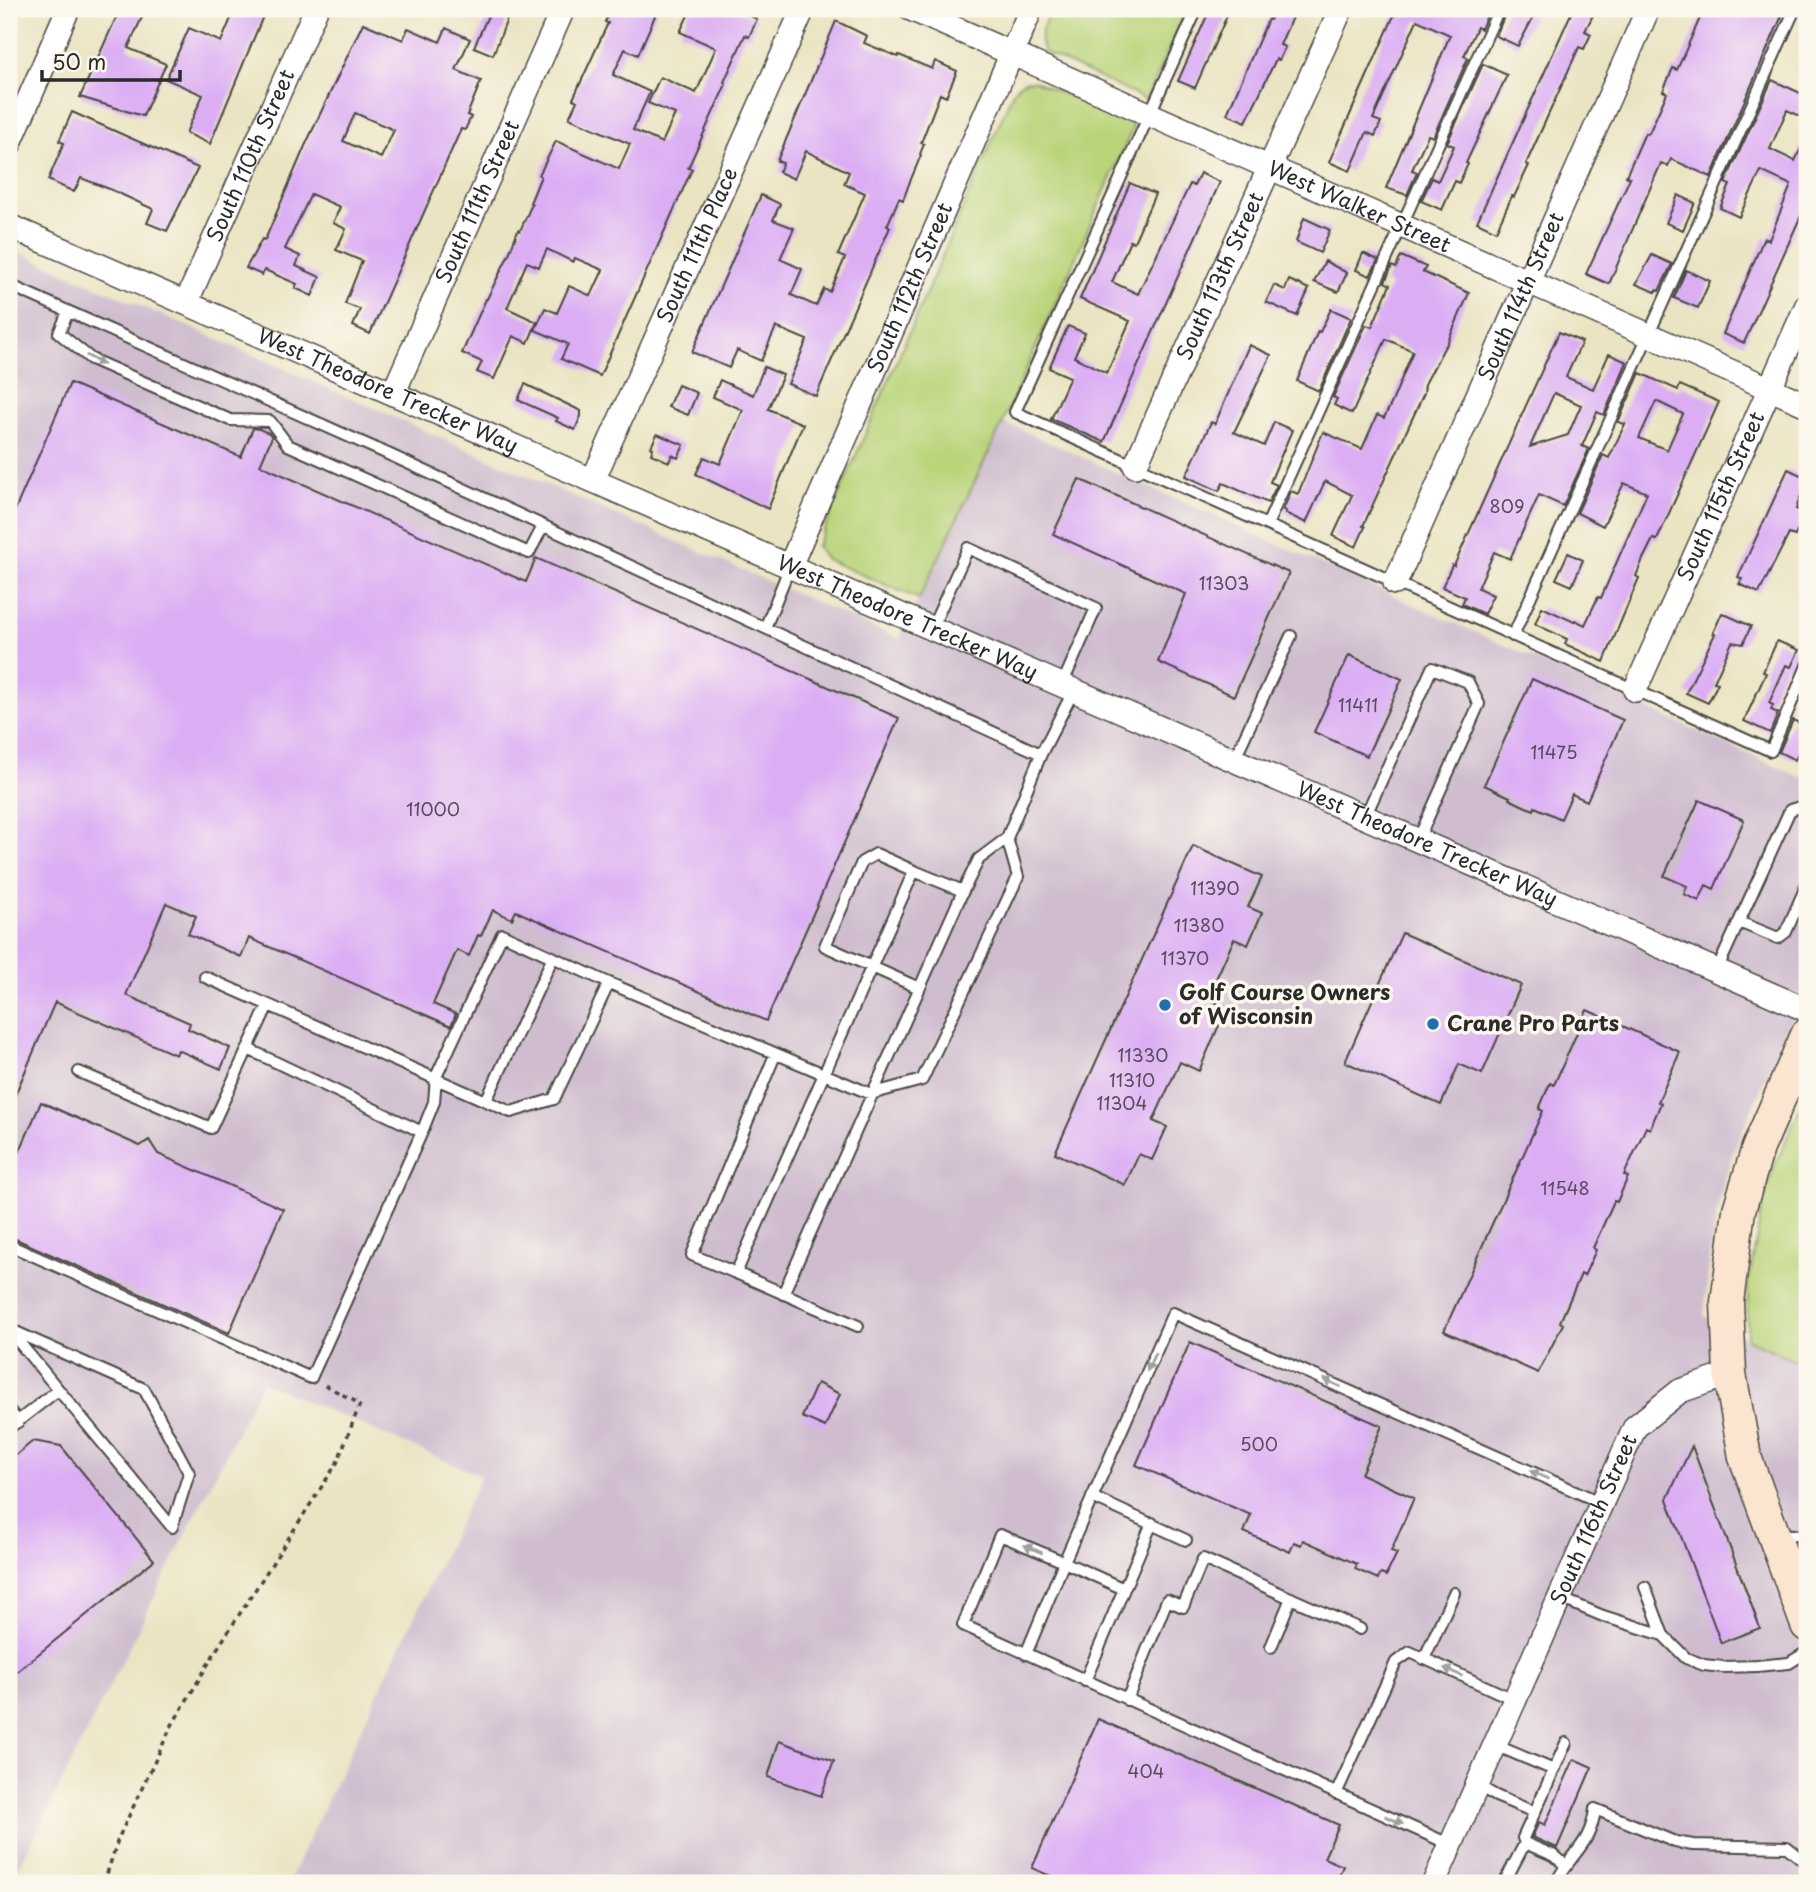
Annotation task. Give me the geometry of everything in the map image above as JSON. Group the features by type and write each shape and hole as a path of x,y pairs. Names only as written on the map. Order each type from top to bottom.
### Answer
{"street":[{"path":"9,145 68,9"},
{"name":"South 110th Street","path":"186,303 316,9"},
{"name":"South 111th Street","path":"393,394 564,9"},
{"name":"South 111th Place","path":"593,481 803,9"},
{"name":"West Walker Street","path":"911,9 1807,405"},
{"name":"South 112th Street","path":"790,566 1031,9"},
{"name":"South 113th Street","path":"1135,466 1341,9"},
{"name":"South 114th Street","path":"1395,583 1648,9"},
{"name":"West Theodore Trecker Way","path":"9,226 1807,1010"},
{"name":"South 115th Street","path":"1635,690 1807,305"},
{"path":"1805,1614 1745,1457 1730,1374 1727,1302 1736,1224 1758,1148 1807,1035"},
{"name":"South 116th Street","path":"1434,1883 1635,1427 1679,1391 1730,1374"}],"lane":[{"path":"1197,9 1016,412 1772,751 1807,666"},
{"path":"1267,525 1499,9"},
{"path":"1514,635 1794,9"},
{"path":"10,289 277,404 1041,754"},
{"path":"68,312 59,333 91,359 230,420 270,421"},
{"path":"270,421 277,404"},
{"path":"270,421 288,446 528,553 543,526"},
{"path":"783,1294 870,1094 963,891 979,859 1007,838 1068,687 1096,608 968,548 932,628"},
{"path":"765,628 790,566"},
{"path":"1234,760 1291,636"},
{"path":"1365,817 1432,668 1468,682 1479,704 1418,840"},
{"path":"1717,970 1790,810 1800,807 1807,811"},
{"path":"9,1245 311,1378 422,1132 434,1102 436,1077 502,934 609,983 870,1094 922,1080 1018,877 1007,838"},
{"path":"919,988 825,946 862,862 876,854 963,891"},
{"path":"736,1273 914,871"},
{"path":"1739,922 1778,938 1786,932 1807,884"},
{"path":"486,1101 553,957"},
{"path":"205,977 512,1112 554,1099 609,983"},
{"path":"79,1072 211,1128 268,1004"},
{"path":"248,1049 422,1132"},
{"path":"775,1055 692,1255 858,1326"},
{"path":"1026,1654 1174,1313 1602,1503"},
{"path":"9,1330 144,1389 189,1473 172,1527 9,1330"},
{"path":"9,1410 13,1425 58,1390"},
{"path":"1092,1497 1186,1540"},
{"path":"1085,1681 1152,1523"},
{"path":"1773,1534 1807,1536"},
{"path":"1124,1589 1000,1535 962,1625 1451,1845"},
{"path":"1127,1700 1167,1600 1183,1607 1203,1559 1360,1629"},
{"path":"1644,1587 1663,1635 1686,1658 1704,1665 1723,1667 1789,1663 1807,1652"},
{"path":"1424,1659 1454,1593"},
{"path":"1271,1647 1291,1598"},
{"path":"1560,1598 1603,1616 1663,1635"},
{"path":"1336,1794 1396,1662 1410,1652 1515,1700"},
{"path":"1565,1865 1555,1856 1525,1843 1523,1838 1566,1743"},
{"path":"1495,1745 1554,1770"},
{"path":"1478,1785 1496,1796 1535,1812"},
{"path":"1556,1883 1565,1865 1588,1838 1594,1824 1595,1809 1675,1842 1693,1845 1787,1847 1807,1863"},
{"path":"1504,1883 1525,1843"}],"path":[{"path":"104,1883 118,1839 171,1727 217,1649 337,1463 360,1404 311,1378"}],"shaded area":[{"path":"9,248 899,639 1003,422 1807,780 1807,982 1733,1152 1719,1201 1710,1253 1704,1316 1807,1366 1807,1883 288,1883 481,1476 262,1382 9,1883"}],"green space":[{"path":"1051,9 1187,9 1146,100 1046,53 1041,37"},
{"path":"1025,81 1035,81 1134,125 1003,422 919,599 825,559 817,546 1013,92"},
{"path":"1807,1091 1807,1366 1747,1339 1748,1286 1763,1203 1770,1178"}],"building":[{"path":"120,9 134,9 144,13 128,48 166,64 143,116 80,97"},
{"path":"235,9 266,9 210,144 186,133 203,95 166,79 189,28 221,42"},
{"path":"491,9 511,9 493,55 474,47"},
{"path":"611,9 658,9 638,55 625,49 613,75 650,92 633,130 662,143 675,114 648,103 660,77 696,93 716,48 680,32 691,9 734,9 757,19 749,37 745,35 724,82 726,84 688,168 692,169 600,376 561,359 568,344 535,330 545,308 557,313 569,286 591,296 603,270 575,258 573,262 547,249 539,267 527,262 507,308 537,322 528,343 513,336 494,379 477,372 482,362 462,353 532,204 530,203 541,176 539,175 556,141 619,169 630,144 569,118 577,101 573,99 608,23 605,22"},
{"path":"1210,9 1230,9 1195,88 1178,81"},
{"path":"1275,9 1291,9 1289,13 1293,15 1280,45 1285,47 1279,60 1276,59 1246,122 1227,114 1268,19 1270,20"},
{"path":"1390,9 1490,9 1481,29 1477,27 1464,56 1468,58 1433,137 1428,135 1412,170 1417,172 1407,195 1386,188 1450,35 1417,20 1373,119 1381,122 1375,136 1367,132 1350,171 1329,162 1396,11"},
{"path":"1507,9 1523,9 1535,14 1518,46 1496,36"},
{"path":"1573,9 1596,9 1585,31 1591,34 1584,49 1579,47 1526,164 1529,165 1496,231 1477,222"},
{"path":"1704,9 1785,9 1711,177 1671,159 1668,166 1661,163 1609,284 1586,274 1630,178 1626,176 1645,133 1650,131 1667,93 1663,91 1673,68 1677,70"},
{"path":"836,21 867,36 864,43 932,69 935,61 957,71 946,97 940,94 921,143 924,144 921,155 903,200 899,198 887,226 890,227 816,396 788,384 807,340 776,327 761,361 737,350 729,368 692,352 761,195 780,204 773,220 794,228 780,259 802,269 791,295 816,306 824,289 830,292 845,258 838,255 865,193 844,184 849,172 806,151 794,179 779,172 783,163 777,161"},
{"path":"363,23 403,40 408,28 440,42 446,28 470,39 456,70 481,81 467,115 471,117 465,130 461,129 370,334 353,326 360,309 345,304 362,261 336,250 346,229 333,223 340,207 311,194 285,249 300,256 296,266 320,277 312,296 295,288 297,284 265,270 262,275 246,268 262,239 265,240 305,146","holes":["355,113 394,130 381,158 343,141"]},
{"path":"1483,64 1507,75 1459,183 1455,181 1442,210 1421,201 1432,178 1438,181 1454,146 1447,143"},
{"path":"1772,80 1807,96 1807,119 1787,110 1770,149 1795,161 1807,135 1807,202 1744,343 1723,334 1764,238 1769,240 1791,185 1761,171 1739,217 1720,208 1730,185 1725,183"},
{"path":"72,112 198,168 167,231 147,223 153,209 112,190 81,178 74,192 48,180 64,143 59,141"},
{"path":"1200,173 1220,182 1104,442 1051,419 1070,377 1049,368 1068,326 1085,333 1074,357 1107,373 1130,321 1080,299 1130,183 1155,194 1134,242 1130,241 1112,282 1138,294 1190,184 1194,186"},
{"path":"1678,195 1695,203 1683,230 1666,223"},
{"path":"1304,218 1330,230 1320,253 1296,242"},
{"path":"1363,253 1378,260 1370,276 1356,270"},
{"path":"1652,255 1672,264 1659,291 1655,292 1636,284"},
{"path":"1401,256 1426,267 1423,272 1469,293 1446,346 1425,384 1424,393 1356,547 1333,536 1352,495 1325,481 1306,523 1283,510 1291,491 1298,494 1323,432 1362,449 1377,415 1384,418 1392,402 1413,351 1386,339 1352,414 1334,405 1337,399 1333,397 1366,325 1372,327 1390,285 1385,282 1392,266 1396,268"},
{"path":"1325,261 1347,273 1338,292 1314,282"},
{"path":"1686,270 1710,281 1698,308 1674,298"},
{"path":"1289,280 1309,289 1297,316 1266,302 1274,285 1285,290"},
{"path":"1331,309 1351,318 1319,391 1297,381 1318,331 1320,332"},
{"path":"1559,332 1582,342 1566,377 1593,389 1609,354 1627,362 1604,415 1597,412 1582,446 1589,449 1563,506 1539,495 1510,559 1494,552 1478,588 1493,595 1484,614 1462,604 1465,597 1442,587 1452,565 1454,566","holes":["1554,393 1581,405 1568,435 1530,447"]},
{"path":"1249,345 1271,355 1234,432 1264,446 1274,422 1292,430 1270,482 1277,485 1268,503 1223,483 1219,491 1186,476 1211,422 1215,424"},
{"path":"764,367 783,375 768,409 803,424 768,509 696,474 704,457 720,464 743,410 713,397 720,380 753,395"},
{"path":"1640,373 1678,390 1680,385 1719,402 1657,540 1653,539 1643,559 1636,576 1639,578 1604,662 1565,644 1567,639 1535,624 1542,607 1585,625 1598,597 1601,598 1647,493 1624,483 1603,526 1577,513 1603,455 1609,458 1625,424 1618,422","holes":["1656,401 1683,414 1667,450 1639,438"]},
{"path":"70,383 241,457 253,428 269,433 272,437 260,465 526,582 536,558 899,718 766,1021 516,911 512,919 493,910 469,956 457,950 433,1004 456,1014 451,1026 249,938 241,957 188,934 196,916 166,903 126,995 190,1023 188,1029 230,1048 221,1069 178,1050 176,1055 55,1002 9,1109 9,524"},
{"path":"525,384 581,411 575,430 556,421 558,418 518,400"},
{"path":"678,385 697,393 688,415 668,407"},
{"path":"657,434 684,445 678,458 672,455 669,462 651,454"},
{"path":"1788,469 1807,478 1796,509 1805,513 1795,536 1789,534 1759,593 1739,584 1742,579 1738,577"},
{"path":"1079,479 1289,573 1234,696 1158,662 1186,594 1053,534"},
{"path":"1568,553 1583,560 1572,586 1556,579"},
{"path":"1722,613 1751,626 1743,644 1732,642 1714,682 1718,683 1708,703 1686,693 1715,634 1713,633"},
{"path":"1777,641 1799,650 1791,667 1786,665 1769,703 1773,705 1771,710 1778,713 1770,733 1744,721"},
{"path":"1349,655 1402,679 1367,756 1314,732"},
{"path":"1532,679 1623,720 1587,801 1572,794 1561,819 1535,807 1534,810 1526,807 1484,785"},
{"path":"1793,720 1807,727 1795,760 1779,752"},
{"path":"1699,800 1744,820 1714,889 1706,885 1699,901 1684,894 1687,886 1664,876"},
{"path":"1193,846 1262,877 1248,907 1262,913 1248,945 1234,939 1207,999 1227,1007 1199,1071 1180,1062 1153,1121 1167,1127 1152,1160 1139,1154 1125,1185 1055,1153"},
{"name":"Crane Pro Parts","path":"1402,933 1521,985 1482,1074 1459,1064 1441,1105 1345,1062"},
{"path":"1587,1010 1680,1052 1658,1102 1661,1103 1650,1129 1646,1127 1624,1175 1628,1177 1593,1248 1596,1250 1584,1276 1581,1274 1560,1322 1563,1324 1538,1373 1444,1331 1543,1111 1539,1109 1550,1083 1554,1085"},
{"path":"41,1102 140,1146 149,1140 158,1154 283,1209 229,1333 9,1236 9,1176"},
{"path":"1190,1342 1382,1426 1361,1474 1414,1498 1391,1551 1397,1553 1386,1576 1381,1574 1378,1579 1355,1569 1357,1564 1303,1540 1301,1545 1294,1542 1290,1552 1244,1532 1251,1515 1136,1465"},
{"path":"817,1383 840,1394 825,1427 802,1417"},
{"path":"33,1441 61,1446 154,1560 9,1678 9,1461"},
{"path":"1692,1446 1760,1628 1721,1643 1667,1499"},
{"path":"1098,1719 1339,1825 1324,1858 1343,1866 1336,1883 1066,1883 1032,1868"},
{"path":"779,1741 834,1761 821,1796 768,1777"},
{"path":"1574,1759 1592,1767 1557,1848 1532,1837 1539,1822 1545,1825"}],"place":[{"name":"Golf Course Owners of Wisconsin","path":"1165,1005"},
{"name":"Crane Pro Parts","path":"1433,1024"}]}
